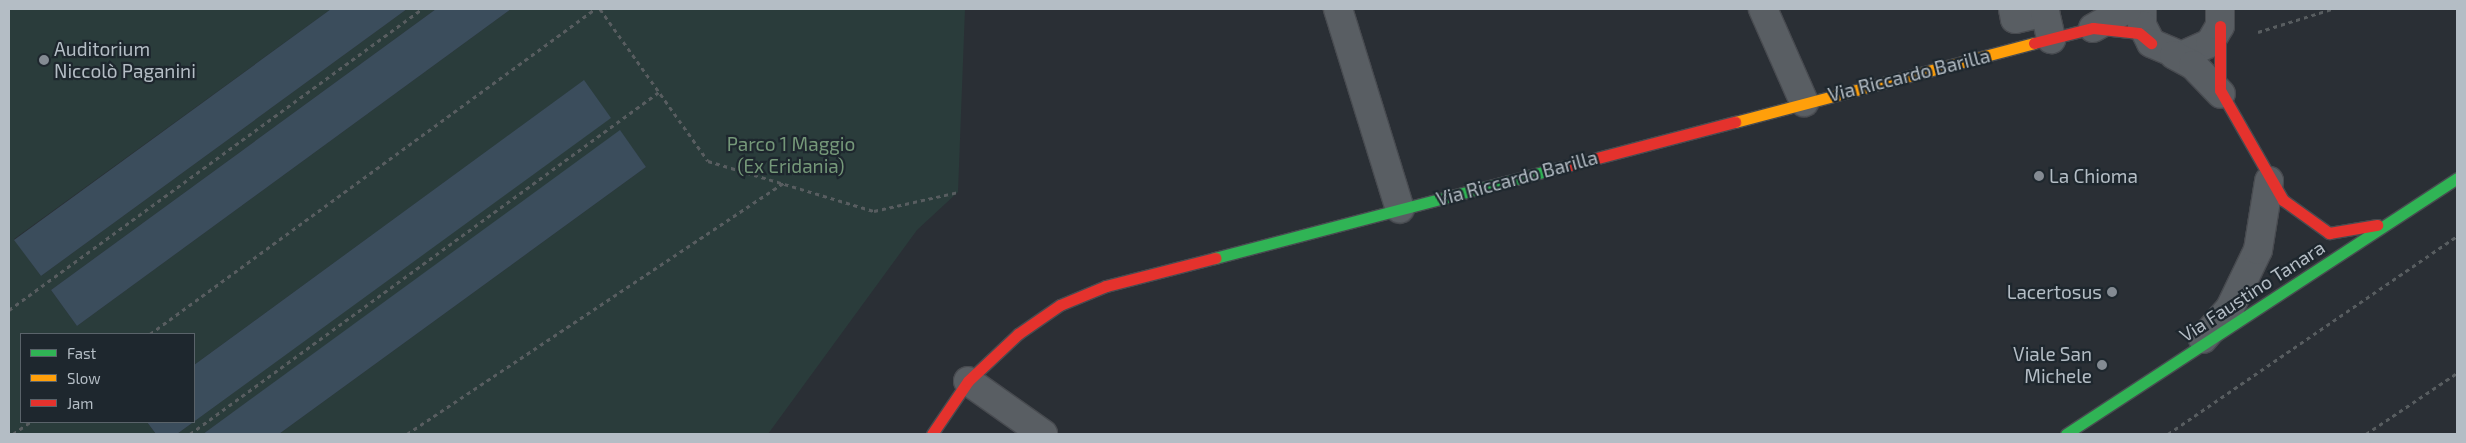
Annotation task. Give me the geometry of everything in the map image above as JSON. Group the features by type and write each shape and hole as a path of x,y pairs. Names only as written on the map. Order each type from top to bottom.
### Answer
{"street":[{"path":"1338,9 1400,209"},
{"path":"1763,9 1804,102"},
{"path":"2013,9 2015,19 2046,12 2050,39"},
{"name":"Via Riccardo Barilla","path":"932,434 968,381 1025,329 1082,295 1804,102 2093,28 2127,9"},
{"path":"2142,9 2142,26 2163,49 2190,63 2221,94 2269,181 2283,200 2329,233 2386,224"},
{"path":"2163,49 2206,47 2220,17"},
{"path":"2220,17 2221,94"},
{"name":"Via Riccardo Barilla","path":"2093,28 2138,33 2163,49"},
{"name":"Via Faustino Tanara","path":"2066,434 2457,178"},
{"path":"2194,349 2230,308 2258,250 2269,181"},
{"path":"968,381 1043,434"}],"path":[{"path":"9,310 422,9"},
{"path":"151,333 595,9"},
{"path":"600,9 708,161 874,211 958,192"},
{"path":"2258,32 2332,9"},
{"path":"190,434 659,92"},
{"path":"407,434 784,183"},
{"path":"2168,434 2457,236"},
{"path":"2366,434 2457,373"},
{"path":"13,434 29,423"}],"green space":[{"name":"Parco 1 Maggio (Ex Eridania)","path":"9,9 331,9 14,239 41,276 407,9 436,9 51,290 77,326 511,9 965,9 958,192 917,230 768,434 279,434 646,167 620,131 203,434 177,434 192,423 195,423 195,421 610,118 583,81 195,364 195,333 20,333 20,423 148,423 156,434 9,434"}],"water":[{"path":"331,9 407,9 41,276 14,240"},
{"path":"436,9 511,9 77,326 51,290"},
{"path":"584,80 611,118 195,421 195,364"},
{"path":"620,130 646,167 279,434 203,434"},
{"path":"148,423 192,423 177,434 156,434"}],"traffic: fast":[{"path":"1215,258 1563,167"},
{"path":"2066,434 2457,178"}],"traffic: slow":[{"path":"1735,122 2034,43"}],"traffic: jam":[{"path":"2220,26 2220,90 2283,200 2329,233 2377,225"},
{"path":"2034,43 2093,28 2139,33 2151,43"},
{"path":"1563,167 1735,122"},
{"path":"932,434 968,381 1018,334 1060,305 1106,286 1215,258"}],"place":[{"name":"Auditorium Niccolò Paganini","path":"44,60"},
{"name":"La Chioma","path":"2039,176"},
{"name":"Lacertosus","path":"2112,292"},
{"name":"Viale San Michele","path":"2102,365"}]}
